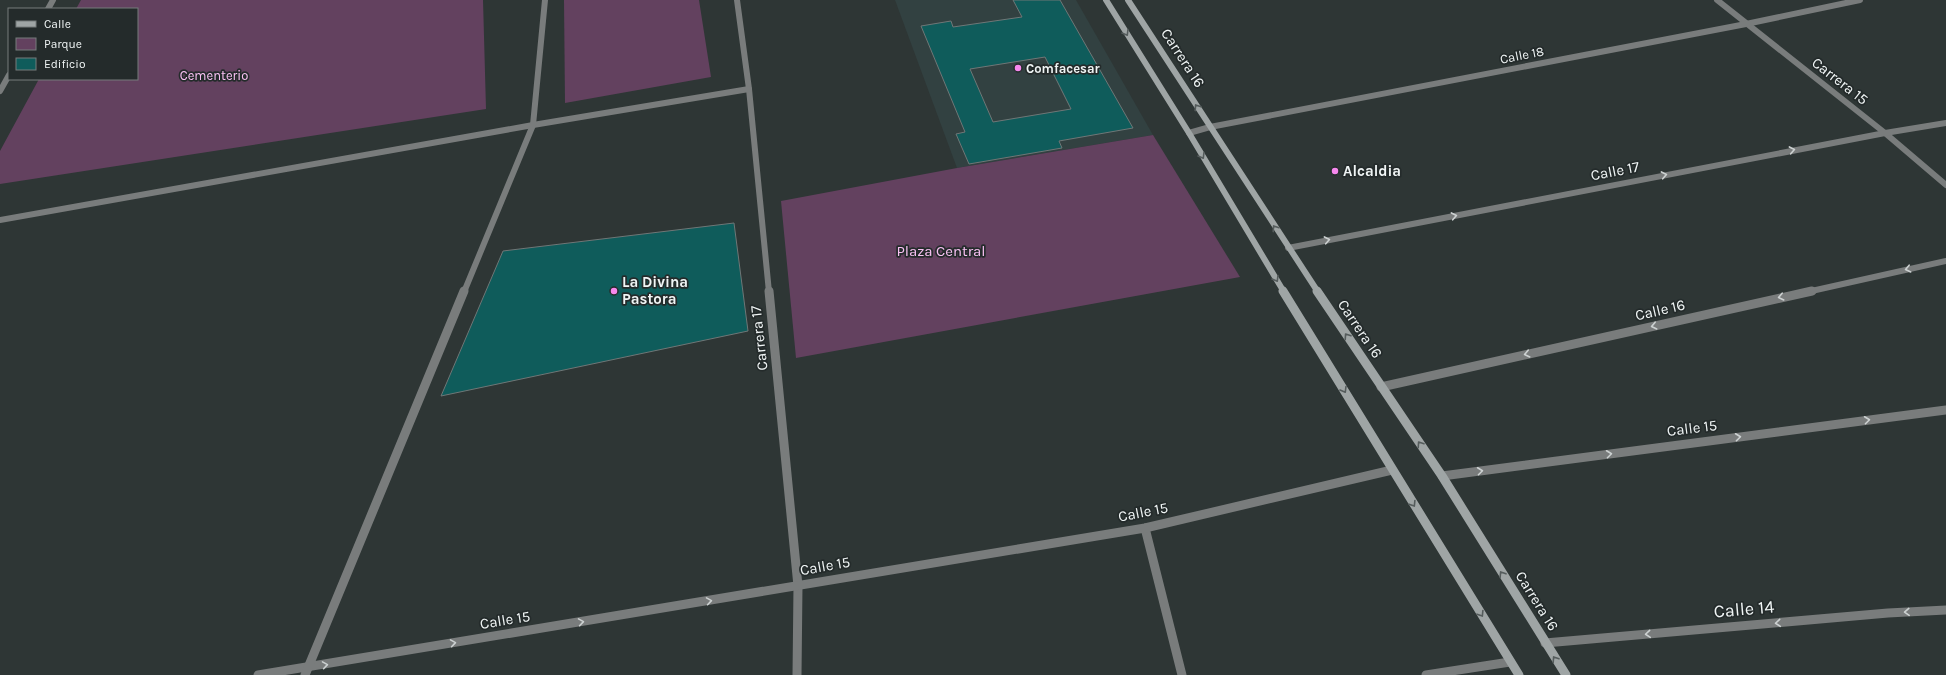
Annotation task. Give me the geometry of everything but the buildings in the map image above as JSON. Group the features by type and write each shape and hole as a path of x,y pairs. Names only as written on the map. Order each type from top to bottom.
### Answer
{"main road":[{"path":"1106,0 1155,81 1189,133 1392,470 1519,675"},
{"name":"Carrera 16","path":"1128,0 1288,248 1442,476 1566,675"}],"street":[{"path":"307,671 533,125 545,0"},
{"name":"Carrera 17","path":"737,0 749,89 798,586 797,675"},
{"name":"Carrera 15","path":"1717,0 1885,133 1946,184"},
{"name":"Calle 18","path":"1189,133 1210,127 1746,24 1860,0"},
{"path":"0,91 8,77"},
{"path":"0,220 533,125 749,89"},
{"name":"Calle 17","path":"1288,248 1885,133 1946,123"},
{"name":"Calle 16","path":"1381,386 1946,261"},
{"name":"Calle 15","path":"1442,476 1946,410"},
{"name":"Calle 15","path":"258,675 307,671 1145,528 1392,470"},
{"path":"1145,528 1182,675"},
{"name":"Calle 14","path":"1545,643 1888,613 1946,610"},
{"path":"1426,675 1510,662"}],"shaded area":[{"name":"Comfacesar","path":"895,0 1076,0 1153,135 957,168"}],"green space":[{"name":"Cementerio","path":"81,0 483,0 486,109 0,184 0,151 38,80 138,80 138,8 77,8"},
{"path":"564,0 699,0 711,77 565,103"},
{"name":"Plaza Central","path":"1153,135 1240,277 796,358 781,201 957,168"}],"place":[{"name":"Comfacesar","path":"1018,68"},
{"name":"Alcaldia","path":"1335,171"},
{"name":"La Divina Pastora","path":"614,291"}]}
